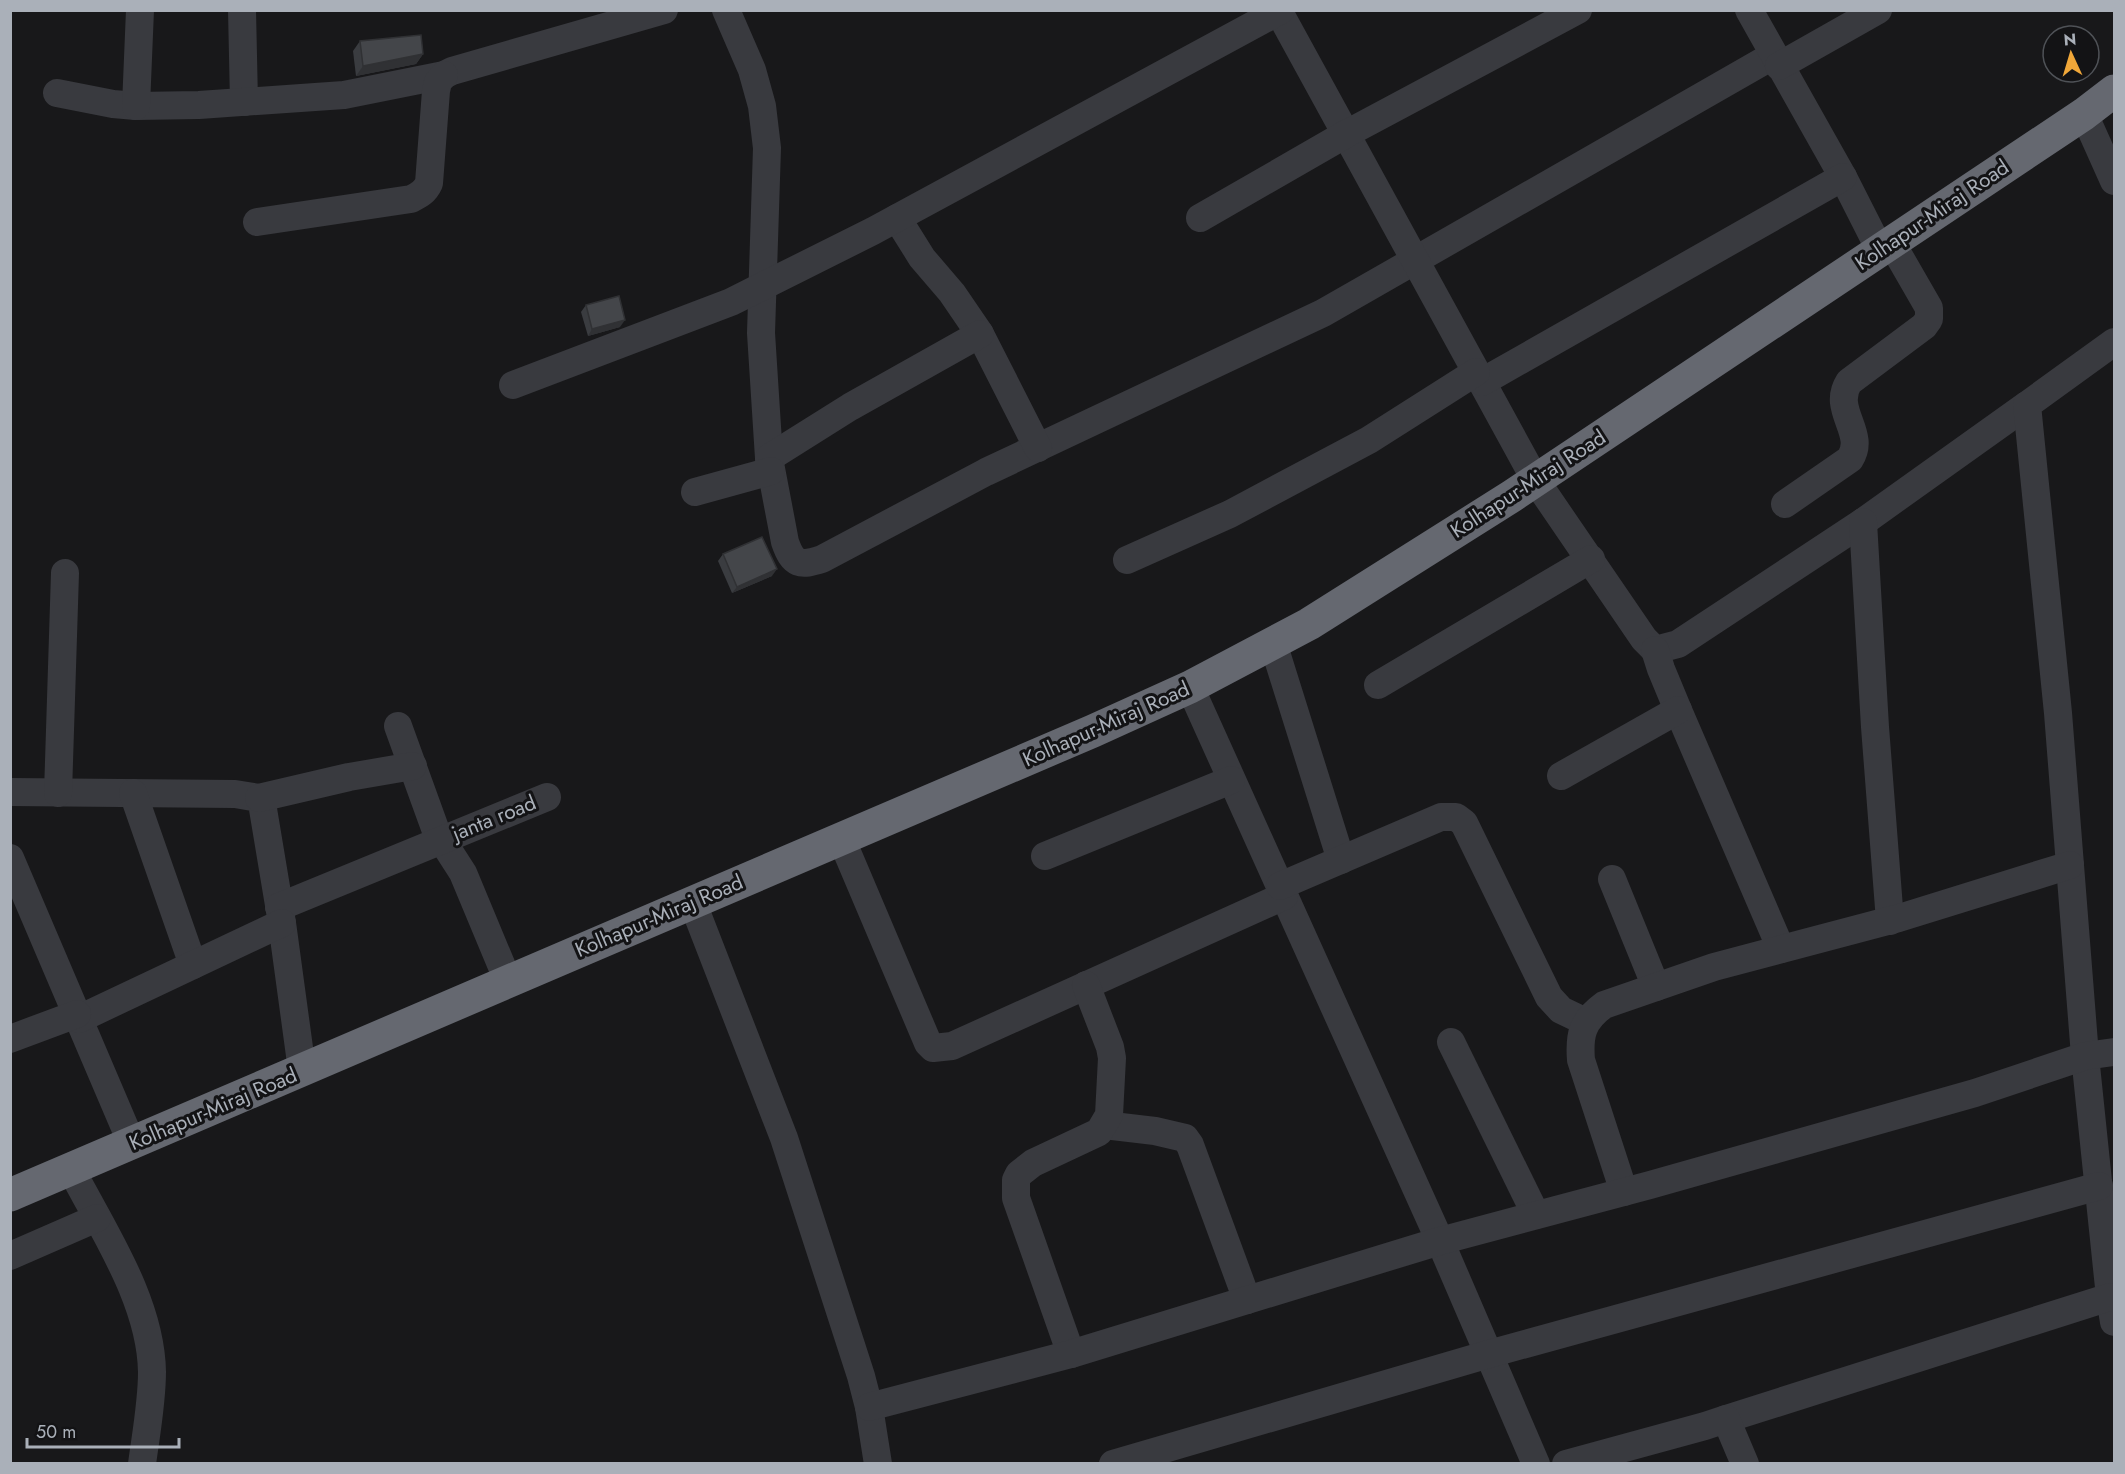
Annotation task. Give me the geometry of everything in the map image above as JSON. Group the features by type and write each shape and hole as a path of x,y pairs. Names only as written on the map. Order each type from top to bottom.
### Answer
{"highway":[{"name":"Kolhapur-Miraj Road","path":"10,1195 1093,731 1190,687 1319,618 1536,481 2115,91"}],"street":[{"path":"136,106 140,10"},
{"path":"242,10 244,102"},
{"path":"57,93 136,106 344,95 444,75 664,10"},
{"path":"726,10 752,70 762,106 767,148 761,333 770,464 789,555 794,561 801,563 822,559 986,472 1323,314 1415,260 1776,60 1878,10"},
{"path":"1200,218 1346,134 1578,10"},
{"path":"1749,10 1843,177 1885,246 1929,308 1929,319 1924,326 1849,382 1843,394 1843,403 1855,440 1854,453 1850,459 1785,504"},
{"path":"513,386 731,303 762,288 897,218 1279,11 1536,481 1644,639 1655,650 1678,710 1781,949"},
{"path":"257,222 411,199 420,195 429,183 436,91 438,82 444,75"},
{"path":"2084,114 2115,181"},
{"path":"1127,560 1230,514 1369,440 1843,177"},
{"path":"897,218 922,258 952,293 980,334 1038,448"},
{"path":"695,492 770,464 850,407 980,334"},
{"path":"1655,650 1678,644 1863,522 2115,342"},
{"path":"1566,1464 2112,1310 2085,1056 2058,713 2027,405"},
{"path":"1863,522 1875,728 1890,921"},
{"path":"1378,685 1590,559"},
{"path":"58,793 65,573"},
{"path":"1273,643 1341,860"},
{"path":"1190,687 1440,1241 1536,1464"},
{"path":"1561,776 1678,710"},
{"path":"398,726 436,831 463,873 508,981"},
{"path":"10,792 235,794 259,798 349,777 413,766"},
{"path":"1045,856 1231,780"},
{"path":"133,793 193,965"},
{"name":"janta road","path":"10,1039 78,1016 193,965 281,915 442,840 547,797"},
{"path":"259,798 262,803 281,915 302,1070"},
{"path":"841,838 928,1043 933,1048 952,1047 1086,986 1341,860 1441,816 1456,817 1464,823 1549,997 1561,1010 1586,1022"},
{"path":"10,858 19,900 78,1016 132,1144"},
{"path":"1624,1192 1581,1060 1580,1044 1583,1028 1591,1014 1604,1005 1714,967 1890,921 2070,865"},
{"path":"1612,879 1656,987"},
{"path":"692,901 784,1138 870,1407 878,1464"},
{"path":"1071,1354 1016,1198 1016,1180 1033,1163 1099,1132 1109,1115 1112,1058 1106,1036 1086,986"},
{"path":"1451,1042 1536,1215"},
{"path":"870,1407 1071,1354 1440,1241 1624,1192 1974,1093 2085,1056 2115,1052"},
{"path":"1104,1125 1155,1131 1185,1138 1190,1146 1247,1300"},
{"path":"71,1169 136,1294 148,1333 152,1372 142,1464"},
{"path":"1113,1464 1489,1354 2099,1186"},
{"path":"10,1256 97,1218"},
{"path":"1726,1419 1745,1464"}],"building":[{"path":"421,35 423,54 363,66 360,41"},
{"path":"619,296 625,320 592,329 586,305"},
{"path":"762,537 777,569 737,587 723,554"}]}
